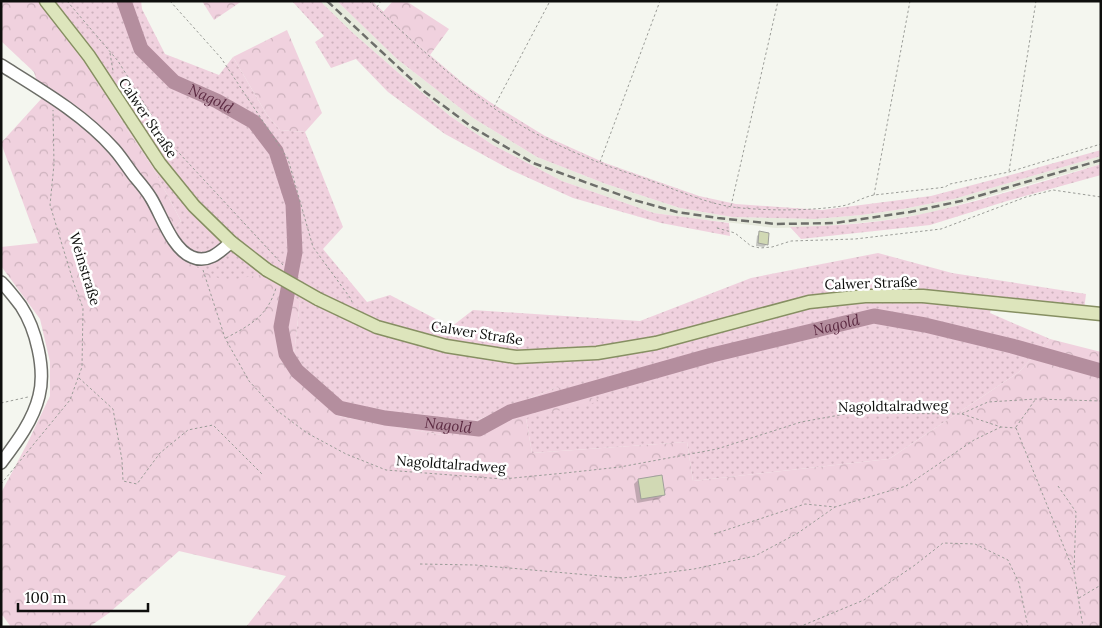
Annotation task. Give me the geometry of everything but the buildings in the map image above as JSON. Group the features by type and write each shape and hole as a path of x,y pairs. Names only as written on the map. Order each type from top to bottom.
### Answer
{"main road":[{"name":"Calwer Straße","path":"46,1 89,56 160,164 194,206 231,242 268,270 318,298 377,327 446,346 516,358 597,353 656,343 809,302 865,296 923,296 1101,314"}],"street":[{"path":"1,65 52,97 88,125 114,150 151,198 181,250 190,257 199,260 208,259 217,255 231,242"},
{"path":"1,282 22,307 38,352 41,373 39,395 31,418 1,463"}],"path":[{"path":"67,1 118,61 167,140 283,265"},
{"path":"170,1 222,58 288,159 313,247 351,299 354,316"},
{"path":"369,1 419,48 458,81 494,108 541,137 599,163 696,197 730,206 761,210 845,206 866,196 945,187 950,184 1009,172 1101,144"},
{"path":"376,8 381,1"},
{"path":"494,108 550,1"},
{"path":"599,163 660,1"},
{"path":"730,206 778,1"},
{"path":"874,195 910,1"},
{"path":"1009,172 1036,1"},
{"name":"Weinstraße","path":"1,484 70,400 82,367 83,308 50,205 54,164 52,97"},
{"path":"717,228 736,233 751,246 760,248 772,247 791,241 855,238 941,229 1026,197 1053,190 1101,197"},
{"name":"Nagoldtalradweg","path":"199,260 225,338 249,381 275,409 307,433 346,454 386,470 503,479 548,475 620,467 717,449 801,422 851,414 961,414 988,402 1036,399 1101,401"},
{"path":"225,338 250,325 262,315 276,288"},
{"path":"79,378 114,409 122,460 123,481 137,484 160,452 188,430 213,425 262,474"},
{"path":"1,402 39,395"},
{"path":"1016,428 1036,399"},
{"path":"961,414 1001,427 1016,428"},
{"path":"420,564 476,565 623,578 685,570 755,556 798,533 835,507 906,486 974,440 1001,427"},
{"path":"1016,428 1074,572 1083,627"},
{"path":"1058,486 1076,512 1074,572"},
{"path":"714,534 805,504 835,507"},
{"path":"799,627 864,600 943,543 975,544 1008,560 1019,583 1028,627"},
{"path":"1079,599 1101,585"}],"shaded area":[{"path":"320,1 337,1 397,59 473,118 537,157 606,184 680,208 732,217 815,219 862,215 954,199 1101,156 1101,164 930,213 879,221 818,227 776,228 654,213 562,181 493,145 450,116 353,33"}],"green space":[{"path":"1,1 48,1 86,60 126,128 152,166 181,221 167,236 188,263 224,281 266,274 300,302 294,354 338,416 442,435 557,387 601,401 526,418 532,453 687,442 693,481 889,459 1019,372 1050,339 1101,352 1101,627 246,627 286,576 179,551 109,613 89,627 11,627 1,616 1,493 50,396 50,362 40,319 1,266 1,247 38,243 1,143 42,98 34,72 1,41"},
{"path":"48,1 141,1 142,9 165,54 219,75 233,57 267,115 280,130 305,132 343,227 323,249 367,302 390,295 451,327 473,310 640,321 751,278 878,253 952,273 1086,294 1083,318 991,309 990,313 1050,339 1019,372 889,459 693,481 687,442 532,453 526,418 557,387 442,435 338,416 294,354 300,302 266,274 224,282 188,263 167,236 181,221 152,166 126,128 86,60"},
{"path":"202,1 242,1 214,20"},
{"path":"292,1 320,1 353,33 450,116 493,145 562,181 654,213 729,223 730,236 661,223 573,198 511,170 445,134 388,92 356,59 331,68 315,42 324,36"},
{"path":"337,1 372,1 464,84 545,136 605,163 699,196 736,204 822,210 931,196 1101,150 1101,156 954,199 862,215 815,219 732,217 680,208 606,184 537,157 473,118 397,59"},
{"path":"393,1 406,1 449,29 430,55 383,12"},
{"path":"287,30 322,113 305,132 280,130 267,115 233,57"},
{"path":"1101,164 1101,175 930,225 801,239 790,227 861,223 914,216 995,196"}],"waterway":[{"name":"Nagold","path":"124,1 141,49 174,82 217,101 254,122 276,151 293,204 295,252 281,327 286,354 297,371 339,408 385,418 479,429 510,412 712,355 874,316 925,325 1012,346 1101,371"}],"railway":[{"path":"327,1 425,92 472,127 533,163 634,200 677,212 776,224 835,223 910,212 961,201 1101,160"}]}
